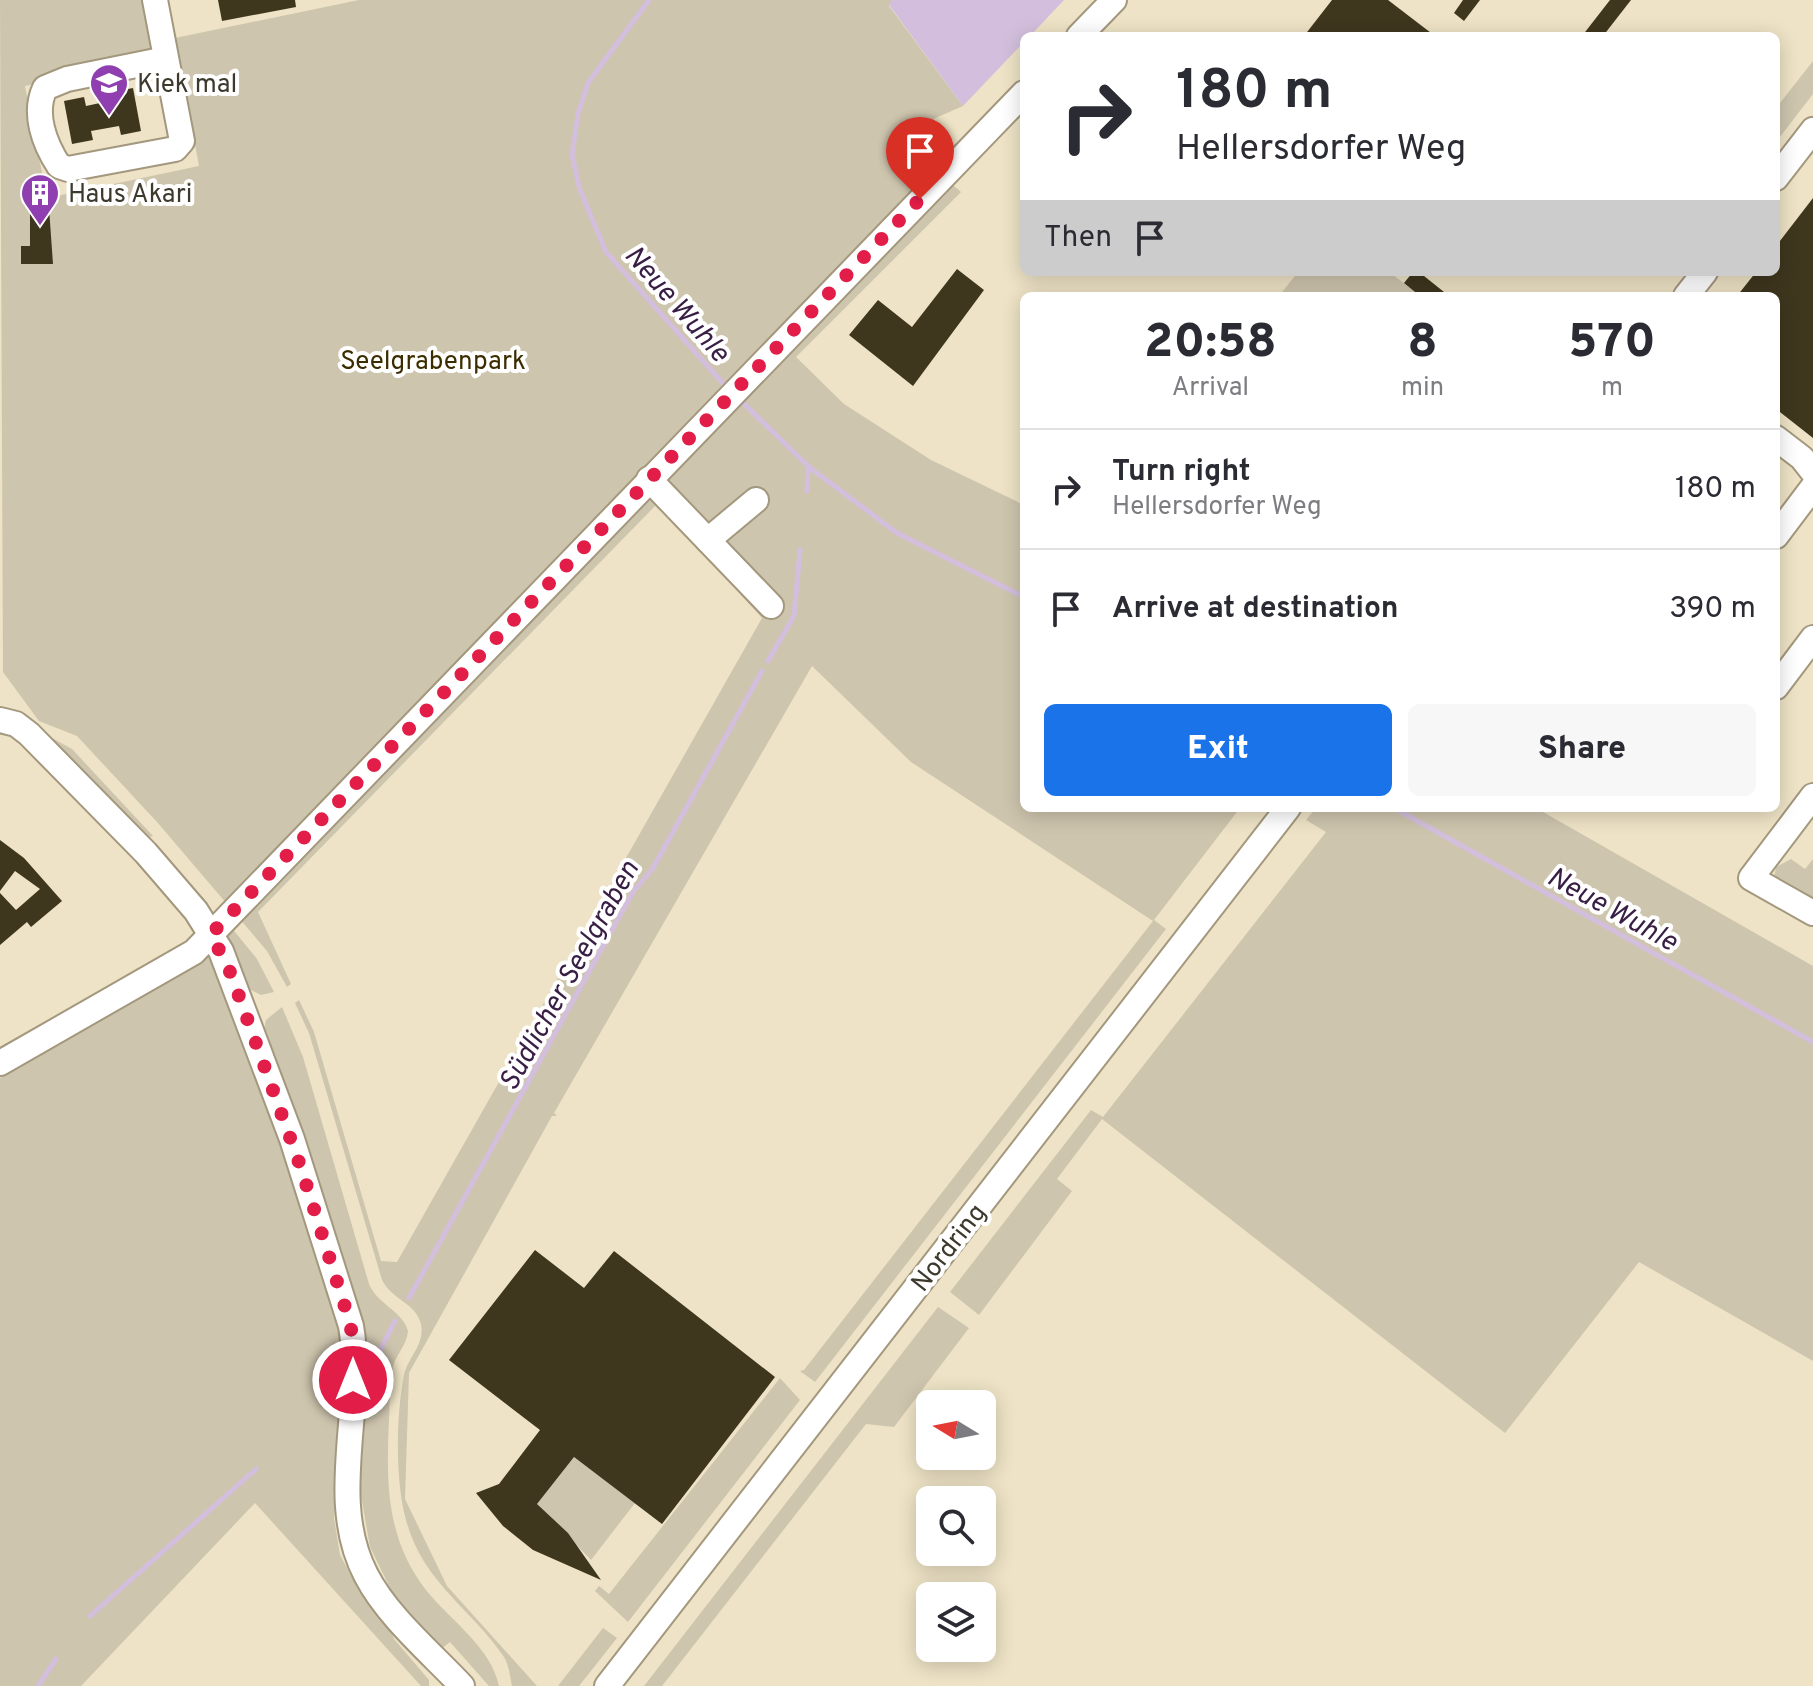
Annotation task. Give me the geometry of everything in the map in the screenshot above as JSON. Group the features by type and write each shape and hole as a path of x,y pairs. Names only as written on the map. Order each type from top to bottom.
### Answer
{"street":[{"path":"155,0 182,141 175,149 68,169 59,166 44,136 39,114 45,88 67,79 166,59"},
{"path":"1083,32 1114,0"},
{"path":"0,1063 194,952 1020,97"},
{"path":"1780,173 1813,130"},
{"path":"1689,292 1702,276"},
{"path":"1780,441 1802,458 1813,475"},
{"path":"1780,461 1793,470 1813,475"},
{"path":"649,479 771,606"},
{"path":"1780,522 1813,487"},
{"path":"708,540 756,500"},
{"path":"1780,682 1813,638"},
{"path":"0,720 16,724 56,759 146,853 196,911 231,974 267,1069 351,1326 354,1359 349,1496 357,1556 380,1596 462,1686"},
{"path":"1813,796 1751,878 1813,913"},
{"name":"Nordring","path":"607,1686 1282,816"}],"green space":[{"name":"Seelgrabenpark","path":"0,0 142,0 153,56 37,76 35,84 25,86 47,198 199,166 175,38 359,0 892,0 889,6 963,106 931,120 917,154 961,192 796,357 844,404 931,460 1020,503 1020,812 1237,812 1154,920 1166,929 815,1382 800,1371 804,1370 1153,921 911,762 812,666 554,1113 557,1116 552,1116 409,1373 405,1499 447,1586 537,1686 512,1686 504,1657 436,1578 414,1542 406,1520 398,1467 398,1428 404,1375 421,1338 421,1324 414,1311 382,1280 309,1033 295,1003 299,1000 314,1032 381,1261 397,1262 762,618 658,503 258,912 291,984 287,987 267,951 157,822 77,736 39,721 3,672"},
{"path":"1813,61 1813,94 1780,137 1780,103"},
{"path":"1295,276 1394,276 1416,292 1282,292"},
{"path":"43,733 72,749 153,836 142,839"},
{"path":"1313,812 1543,812 1813,966 1813,1361 1639,1262 1505,1433 1102,1119 1057,1179 1072,1191 979,1315 950,1292 1091,1110 1103,1117 1326,832 1306,820"},
{"path":"1791,859 1805,869 1813,859 1813,897 1806,897 1774,878 1776,867"},
{"path":"226,921 257,959 274,992 261,995 247,988 222,926"},
{"path":"208,950 285,1153 334,1308 343,1353 334,1518 340,1555 354,1581 386,1618 394,1639 429,1680 429,1686 421,1686 255,1503 81,1686 0,1686 0,1078 148,991"},
{"path":"282,1007 303,1057 369,1284 401,1318 408,1331 393,1366 390,1389 388,1465 396,1530 413,1571 426,1590 479,1646 495,1672 499,1686 489,1686 450,1642 440,1650 392,1592 370,1547 358,1478 363,1372 263,1035 266,1020"},
{"path":"938,1307 969,1328 922,1390 916,1390 916,1398 894,1427 866,1424 662,1686 644,1686"},
{"path":"780,1378 800,1400 628,1622 595,1591 599,1586 609,1594"},
{"path":"574,1457 635,1503 591,1560 537,1504"},
{"path":"603,1628 617,1638 579,1686 558,1686"}],"shaded area":[{"path":"892,0 1064,0 1034,32 1020,32 1020,46 963,106 889,5"}],"building":[{"path":"218,0 295,0 296,7 222,21"},
{"path":"1332,0 1388,0 1430,32 1307,32"},
{"path":"1463,0 1480,0 1464,21 1454,13"},
{"path":"1610,0 1631,0 1606,32 1585,32"},
{"path":"133,88 141,131 121,135 119,126 91,131 93,140 72,144 64,101 84,97 86,106 114,100 112,92"},
{"path":"1813,198 1813,438 1780,412 1780,292 1740,292 1753,276 1780,276 1780,241"},
{"name":"Haus Akari","path":"30,208 49,208 53,264 21,264 21,246 30,246"},
{"path":"957,269 984,290 913,386 849,335 878,300 912,327"},
{"path":"1410,276 1424,276 1444,292 1415,292 1404,283"},
{"path":"0,840 24,858 62,901 31,927 27,922 0,945 0,893 16,910 40,889 15,871 0,891"},
{"path":"535,1250 584,1288 614,1251 775,1377 662,1524 574,1457 537,1504 568,1533 601,1580 533,1550 503,1526 476,1493 499,1484 540,1430 449,1360"}],"waterway":[{"name":"Neue Wuhle","path":"649,0 588,83 578,114 572,155 580,190 606,252 728,389"},
{"name":"Neue Wuhle","path":"738,398 809,467 897,533 1020,595"},
{"path":"807,491 808,468"},
{"name":"Südlicher Seelgraben","path":"768,661 794,616 800,550"},
{"name":"Südlicher Seelgraben","path":"409,1298 633,892 653,868 762,671"},
{"name":"Neue Wuhle","path":"1401,812 1813,1042"},
{"name":"Südlicher Seelgraben","path":"377,1356 395,1321"},
{"name":"Südlicher Seelgraben","path":"90,1616 256,1469"},
{"name":"Südlicher Seelgraben","path":"38,1686 56,1659"}],"place":[{"name":"Kiek mal","path":"109,117"},
{"name":"Haus Akari","path":"40,227"}],"route":[{"path":"353,1380 351,1326 301,1168 231,974 211,934 920,199"}]}
